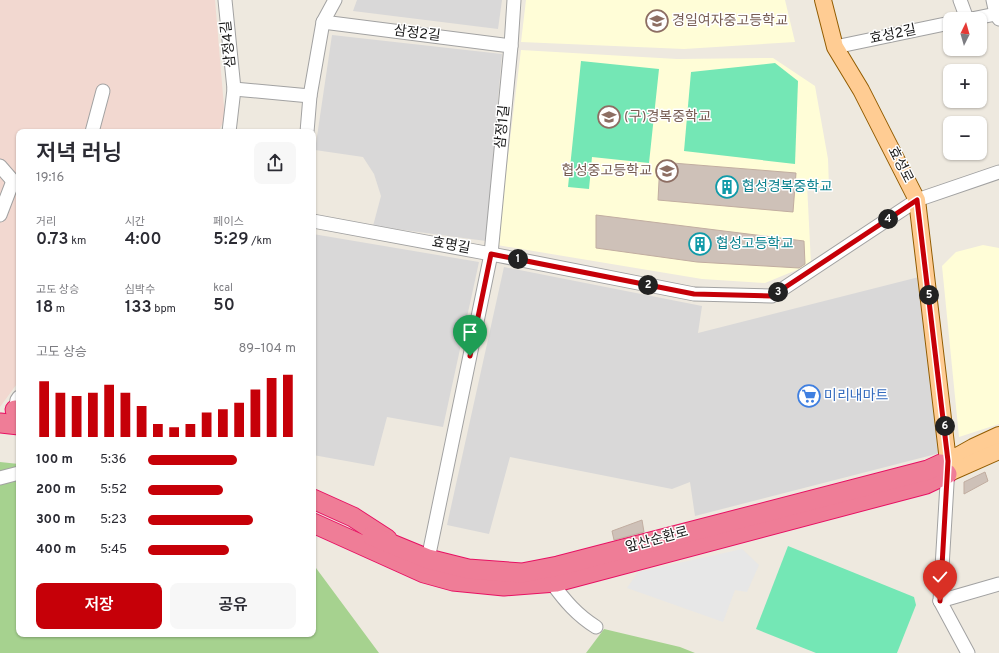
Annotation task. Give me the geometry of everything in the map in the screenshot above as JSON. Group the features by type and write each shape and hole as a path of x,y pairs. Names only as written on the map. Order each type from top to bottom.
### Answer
{"highway":[{"path":"0,423 16,412"},
{"path":"0,431 16,433"},
{"name":"앞산순환로","path":"316,524 406,558 428,559 468,569 522,573 558,566 928,470 948,468"},
{"name":"앞산순환로","path":"316,512 406,558 424,573 453,581 504,586 552,583 926,484 948,468"},
{"path":"316,500 353,517 406,558"},
{"path":"316,531 378,558 406,558"}],"main road":[{"name":"효성로","path":"823,0 835,47 861,90 917,200 948,468"},
{"name":"앞산순환로","path":"948,468 973,446 999,435"},
{"name":"앞산순환로","path":"948,468 999,451"}],"street":[{"name":"삼정4길","path":"225,0 234,89 229,129"},
{"path":"307,129 310,96 323,22 335,0"},
{"name":"삼정1길","path":"428,559 491,254 514,0"},
{"path":"960,0 964,12"},
{"path":"987,18 997,17 993,0"},
{"name":"삼정2길","path":"323,22 511,46"},
{"name":"효성2길","path":"835,47 943,24"},
{"path":"234,89 310,96"},
{"path":"93,129 103,91"},
{"path":"0,166 16,182 0,215"},
{"name":"효명길","path":"316,222 694,294 772,296 917,200 999,172"},
{"path":"948,468 940,601 968,653"},
{"path":"0,478 16,474"},
{"path":"552,583 572,609 596,627"},
{"path":"940,601 999,584"}],"shaded area":[{"path":"0,0 215,0 225,119 220,129 16,129 16,385 0,407"},
{"path":"357,0 502,0 498,29 353,11"},
{"name":"경일여자중고등학교","path":"526,0 785,0 795,42 684,49 521,42"},
{"path":"332,35 502,54 486,241 373,226 381,196 374,174 363,157 316,150"},
{"name":"협성중고등학교","path":"521,50 677,59 773,58 815,86 828,159 829,188 807,184 811,264 765,283 702,279 497,245"},
{"path":"316,235 479,262 443,427 387,417 374,466 316,456"},
{"path":"983,245 999,248 999,424 959,437 942,266 956,252"},
{"path":"504,267 702,306 698,333 919,277 940,453 695,516 690,482 672,489 510,457 489,534 447,525"},
{"path":"742,549 759,565 747,592 735,590 723,622 627,588 638,572"}],"green space":[{"path":"581,61 659,69 649,163 592,157 589,189 568,187"},
{"path":"775,63 798,81 795,164 684,151 691,72"},
{"path":"0,462 16,464 16,637 316,637 316,568 379,653 0,653"},
{"path":"788,546 914,597 916,605 897,653 816,653 756,629"},
{"path":"604,629 680,647 695,653 586,653"}],"building":[{"name":"협성경복중학교","path":"660,162 796,173 793,212 658,200"},
{"name":"협성고등학교","path":"596,215 804,241 805,264 799,268 697,262 596,248"},
{"path":"985,472 988,481 964,494 964,482"},
{"path":"642,520 644,532 614,540 612,531"}],"place":[{"name":"경일여자중고등학교","path":"657,21"},
{"name":"(구)경복중학교","path":"609,117"},
{"name":"협성중고등학교","path":"667,171"},
{"name":"협성경복중학교","path":"727,187"},
{"name":"협성고등학교","path":"700,244"},
{"name":"미리내마트","path":"809,396"}],"route":[{"path":"470,356 491,254 694,294 772,296 917,200 948,461 940,601"}]}
